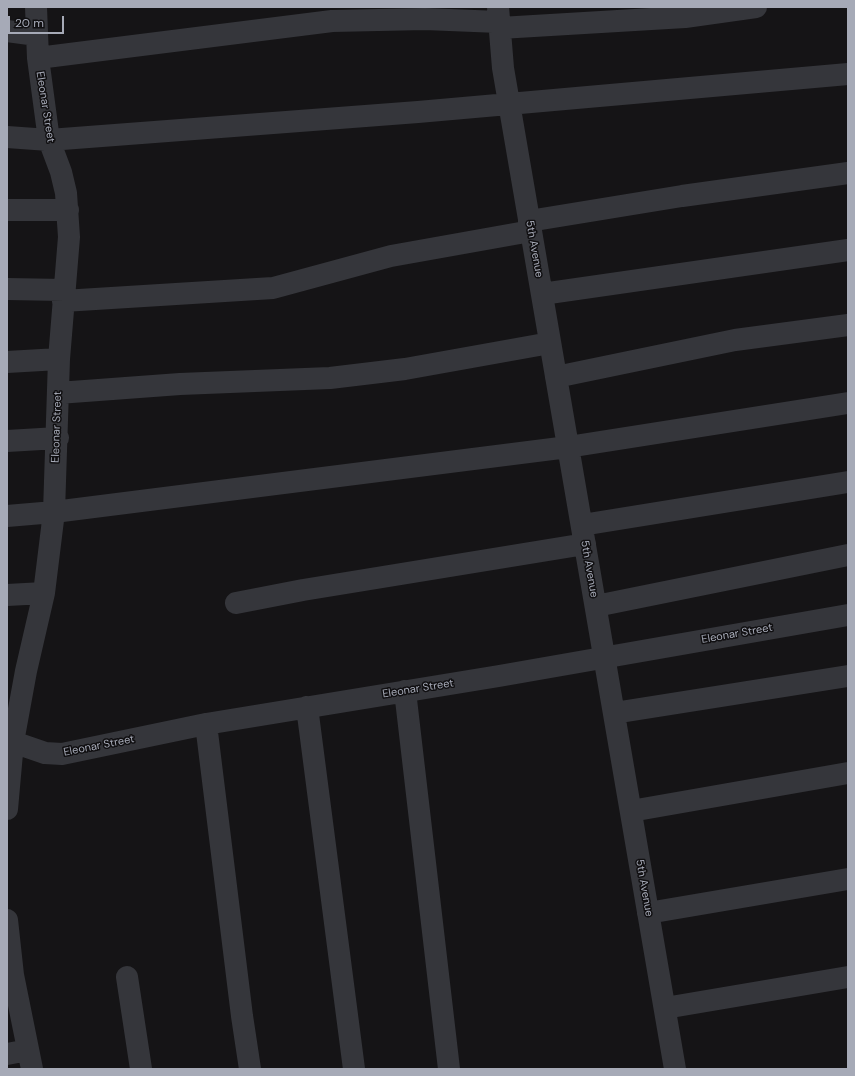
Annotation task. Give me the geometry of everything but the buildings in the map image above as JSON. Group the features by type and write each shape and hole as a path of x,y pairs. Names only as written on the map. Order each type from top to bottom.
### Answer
{"street":[{"name":"Eleonar Street","path":"36,7 38,58 49,140 61,172 66,193 69,237 59,359 58,438 54,512 44,593 16,672 10,743 46,753 62,754 206,724 848,615"},
{"path":"38,58 332,21 685,17 756,7"},
{"name":"5th Avenue","path":"499,19 503,68 509,104 675,1069"},
{"path":"7,31 37,35"},
{"path":"7,137 49,140 509,104 848,74"},
{"path":"7,289 64,296 273,288 391,256 530,226 690,195 848,174"},
{"path":"7,210 68,210"},
{"path":"542,294 848,250"},
{"path":"556,377 728,342 848,325"},
{"path":"58,393 180,384 330,378 405,369 550,343"},
{"path":"7,362 59,359"},
{"path":"7,516 54,512 568,447 848,403"},
{"path":"7,441 58,438"},
{"path":"236,602 848,482"},
{"path":"596,606 848,555"},
{"path":"7,595 44,593"},
{"path":"614,713 848,676"},
{"path":"405,691 449,1069"},
{"path":"308,707 354,1069"},
{"path":"206,724 241,1008 250,1069"},
{"path":"7,809 10,743"},
{"path":"631,811 848,773"},
{"path":"648,913 848,879"},
{"path":"7,920 10,975 22,1058"},
{"path":"127,977 141,1069"},
{"path":"665,1008 848,977"}]}
